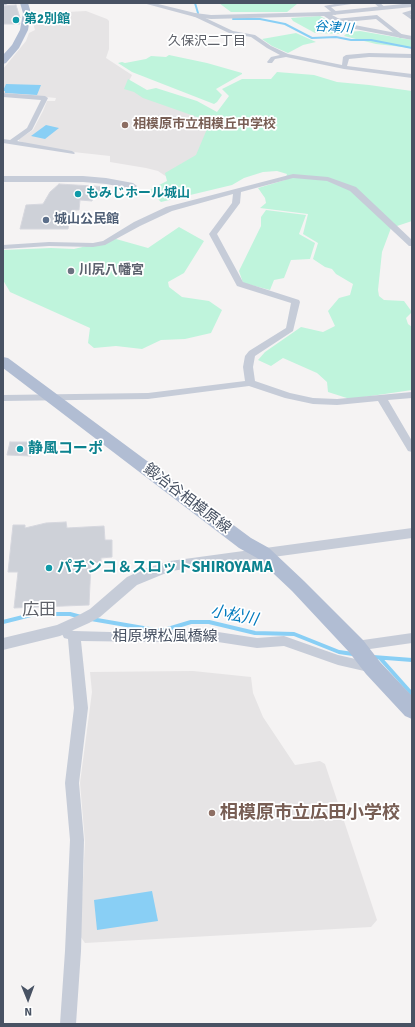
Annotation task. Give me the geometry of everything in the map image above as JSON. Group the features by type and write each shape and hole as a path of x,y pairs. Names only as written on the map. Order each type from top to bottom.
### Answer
{"main road":[{"path":"3,62 16,46 24,30 27,17 24,3"},
{"name":"鍛冶谷相模原線","path":"3,361 200,510 245,543 263,553 298,586 412,710"}],"street":[{"path":"146,3 195,15 217,17 326,14 412,5"},
{"path":"326,5 355,3"},
{"path":"377,3 383,8"},
{"path":"326,5 335,13"},
{"path":"412,12 405,13 412,18"},
{"path":"326,14 335,21 353,27 412,38"},
{"path":"195,15 231,32 253,36 269,47 286,55 344,67 412,76"},
{"path":"335,21 377,17 402,37"},
{"path":"270,62 273,58 286,55"},
{"path":"344,67 347,59 346,57 369,55 410,58"},
{"path":"405,76 407,68 412,69"},
{"path":"3,95 45,98 30,129 11,142"},
{"path":"3,141 72,153"},
{"path":"3,247 49,244 92,245 105,243 137,224 169,209 293,176 328,179 353,189 412,244"},
{"path":"3,179 83,179 106,181 133,186"},
{"path":"232,191 238,193 236,203 213,234 240,284 296,302 290,328 274,340 252,352 248,367 250,383"},
{"path":"3,398 148,396 250,383 288,396 313,401 337,402 412,395"},
{"path":"382,399 412,449"},
{"path":"68,1024 73,951 77,840 73,811 72,783 80,708 67,632 95,613 132,581 149,573 187,562 412,533"},
{"name":"相原堺松風橋線","path":"3,644 67,632 153,638 204,635 253,642 284,641 338,660 364,657 412,638"}],"shaded area":[{"name":"相模原市立相模丘中学校","path":"86,11 109,21 109,49 106,58 132,75 127,85 214,120 208,157 167,177 158,171 110,162 110,156 64,151 34,146 19,141 19,139 33,130 47,101 55,101 56,98 3,93 3,69 26,41 29,33 35,30 33,16 48,13"},
{"name":"相模原市立広田小学校","path":"193,671 251,677 253,693 263,717 295,765 320,761 325,764 377,920 371,927 85,943 80,936 85,842 80,783 92,692 90,672"}],"green space":[{"path":"219,3 303,3 297,4 287,12 231,12"},
{"path":"320,16 346,30 342,34 315,33 293,21 291,18"},
{"path":"360,31 412,40 412,48 376,44 344,36 348,32"},
{"path":"296,33 316,42 303,45 288,53 272,46 262,39"},
{"path":"169,55 207,63 242,74 216,89 222,95 214,104 132,72 118,63 146,59 151,56 166,57"},
{"path":"277,72 314,75 337,82 412,91 412,221 391,228 382,252 378,290 379,296 384,300 404,301 412,312 406,318 408,324 412,327 412,390 350,399 328,392 327,382 317,373 283,358 271,366 258,360 265,352 301,327 323,332 335,326 328,311 339,298 350,295 353,284 336,274 332,269 325,267 313,259 318,243 303,234 308,214 260,208 266,203 265,198 258,188 285,180 287,174 277,171 263,172 244,178 232,185 161,202 149,190 167,181 165,173 196,155 207,129 206,123 197,117 143,98 134,92 124,89 128,79 147,90 156,88 197,101 217,112 229,96 222,89 242,79 271,79"},
{"path":"266,210 306,215 299,234 315,243 310,259 291,260 284,278 274,280 270,290 243,283 239,271 261,226 261,217"},
{"path":"179,227 204,241 184,273 168,282 169,287 182,297 209,301 222,310 211,333 185,339 161,340 142,349 116,346 94,348 88,343 90,328 10,292 3,280 3,250 51,248 74,249 116,239 148,248"}],"water":[{"path":"6,84 41,85 37,95 5,93 5,91 3,91"},
{"path":"46,125 59,128 45,139 31,136"},
{"path":"152,891 158,921 97,930 94,900"}],"building":[{"path":"16,5 20,18 18,18 20,24 3,24 3,6"},
{"path":"59,184 109,187 106,197 93,198 92,201 80,200 79,210 72,210 68,229 20,229 26,205 43,204 50,192"},
{"name":"静風コーポ","path":"10,442 33,442 31,456 7,455"},
{"name":"パチンコ＆スロットSHIROYAMA","path":"66,522 67,528 104,526 105,540 112,540 112,557 101,558 101,562 91,563 89,605 14,608 18,572 8,572 13,525 25,525 25,528 46,523"}],"waterway":[{"name":"谷津川","path":"195,3 198,13"},
{"name":"谷津川","path":"233,19 260,19 285,24 312,38 336,37 351,40 371,40 412,48"},
{"name":"小松川","path":"3,622 35,614 70,614 81,617"},
{"name":"小松川","path":"91,619 161,631 191,622 209,622 255,633 294,634 339,652 353,654"},
{"name":"小松川","path":"373,657 412,660"},
{"path":"380,658 412,694"}],"place":[{"name":"第2別館","path":"16,20"},
{"name":"相模原市立相模丘中学校","path":"125,125"},
{"name":"もみじホール城山","path":"78,194"},
{"name":"城山公民館","path":"46,220"},
{"name":"川尻八幡宮","path":"71,271"},
{"name":"静風コーポ","path":"20,449"},
{"name":"パチンコ＆スロットSHIROYAMA","path":"49,568"},
{"name":"相模原市立広田小学校","path":"212,813"}],"district":[{"name":"久保沢二丁目","path":"207,42"},
{"name":"広田","path":"39,611"}]}
